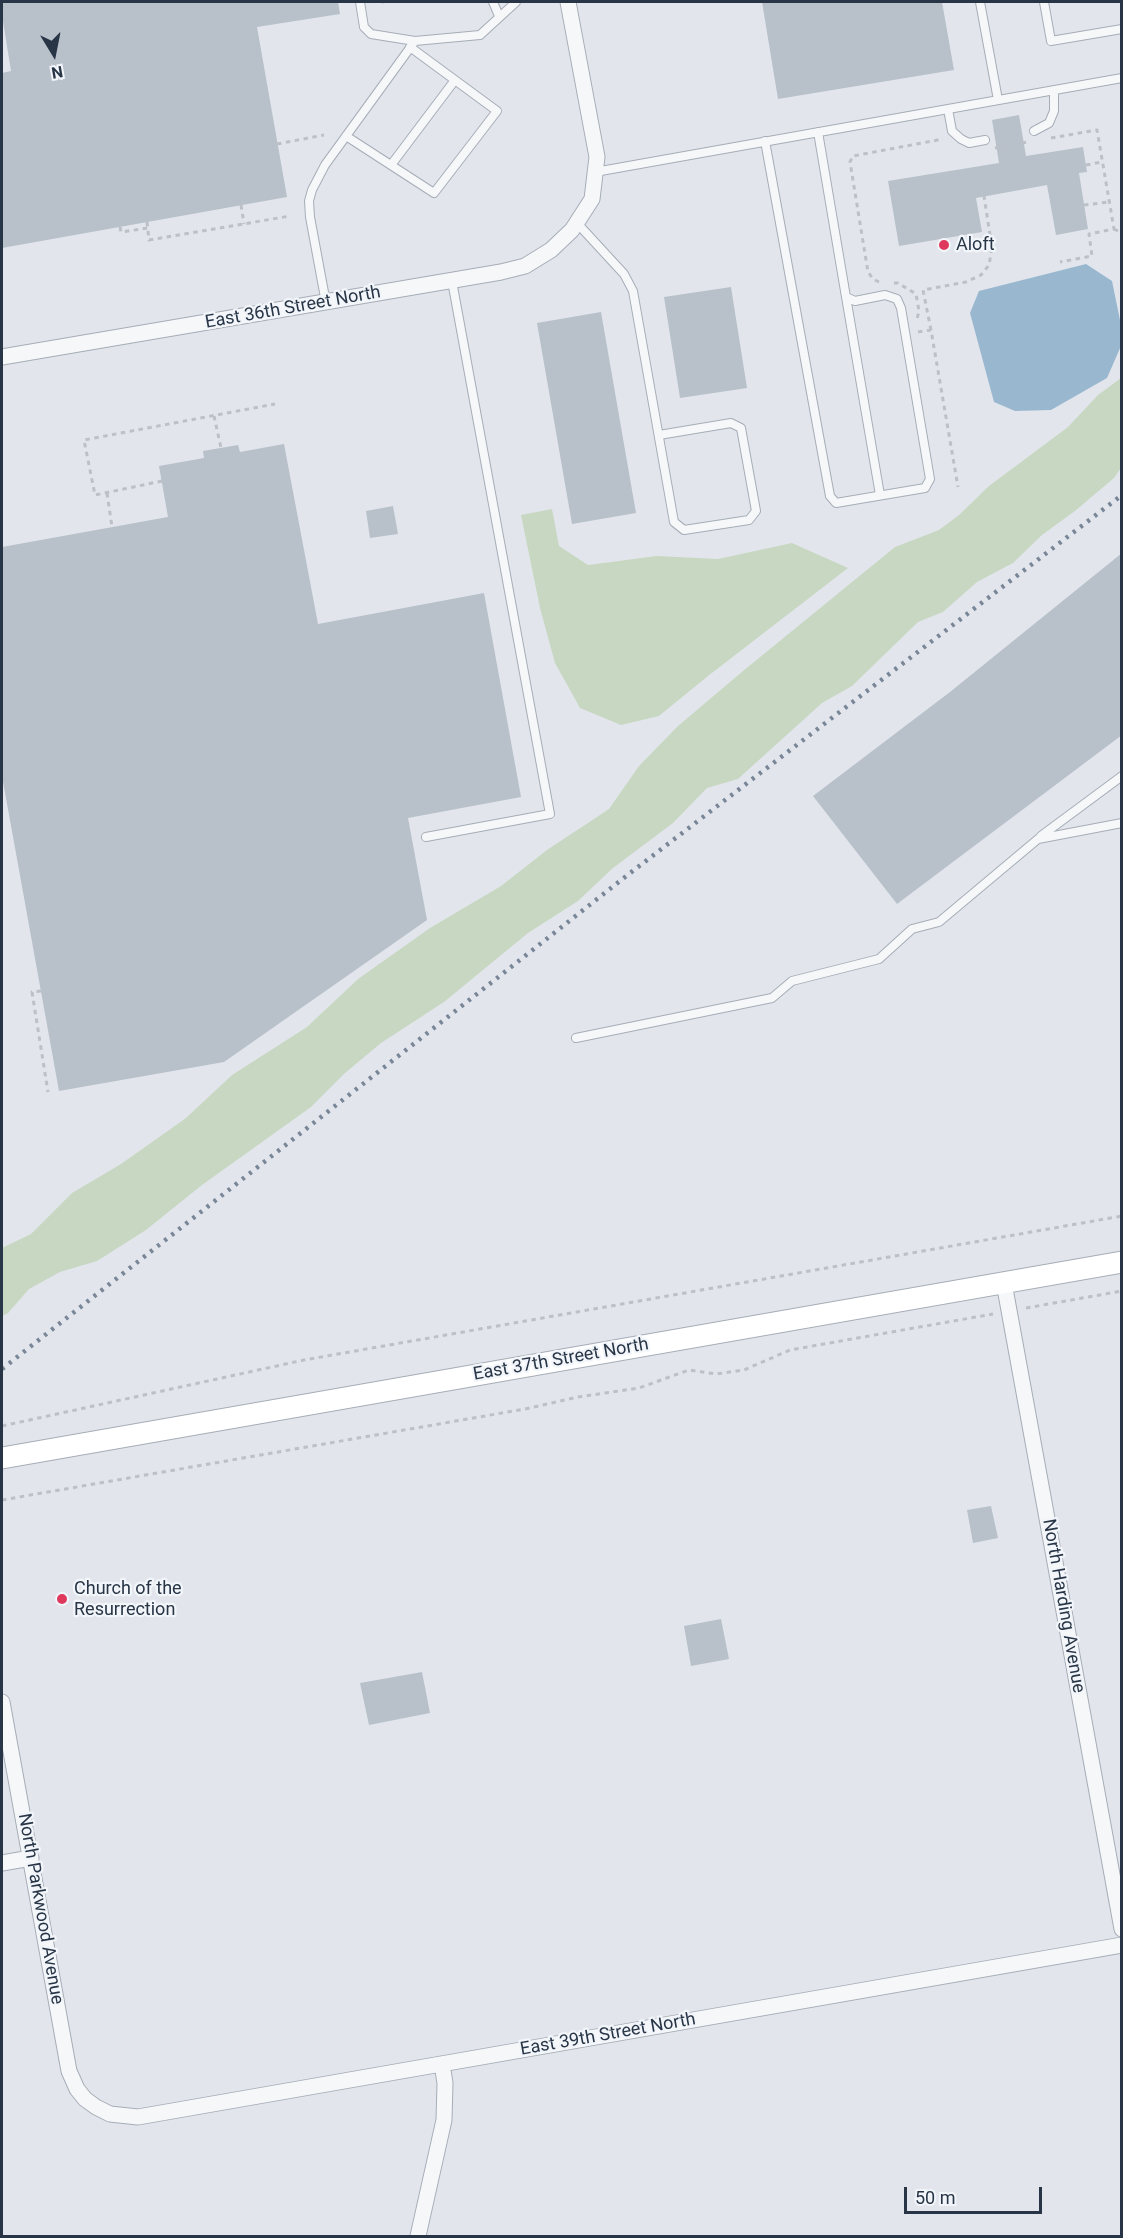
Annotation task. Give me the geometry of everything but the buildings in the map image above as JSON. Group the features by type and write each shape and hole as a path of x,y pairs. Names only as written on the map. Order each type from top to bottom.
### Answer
{"main road":[{"name":"East 37th Street North","path":"2,1458 1122,1262"}],"street":[{"name":"East 36th Street North","path":"2,357 501,272 525,266 551,250 575,226 592,199 597,157 568,2"},
{"name":"North Harding Avenue","path":"1004,1283 1122,1929"},
{"name":"North Parkwood Avenue","path":"2,1702 69,2071 77,2089 96,2107"},
{"path":"2,1863 31,1858"},
{"name":"East 39th Street North","path":"96,2107 110,2114 138,2117 1122,1945"},
{"path":"418,2236 444,2120 445,2083 442,2064"}],"lane":[{"path":"360,2 364,27 371,34 412,44 480,34 516,2"},
{"path":"493,2 499,16"},
{"path":"980,2 998,100"},
{"path":"1044,2 1051,41 1122,29"},
{"path":"346,136 434,194 496,111 412,44"},
{"path":"327,303 310,217 309,201 312,190 325,165 412,44"},
{"path":"595,172 1122,78"},
{"path":"391,165 455,80"},
{"path":"1034,131 1049,123 1054,111 1054,90"},
{"path":"948,109 952,131 961,139 969,143 985,140"},
{"path":"818,132 880,495"},
{"path":"765,141 830,496 836,502 926,488 930,479 901,308 897,299 885,295 855,301 846,297"},
{"path":"575,226 624,274 633,291 674,522 684,530 749,520 756,511 741,428 731,423 659,435"},
{"path":"426,837 550,814 453,281"},
{"path":"576,1038 772,998 792,981 879,959 912,929 939,922 1038,839 1122,776"},
{"path":"1038,839 1122,823"}],"path":[{"path":"1050,138 1097,130 1114,229"},
{"path":"278,144 324,135"},
{"path":"881,283 873,279 868,272 850,162 853,156 910,145 945,139 950,143"},
{"path":"992,149 1027,142"},
{"path":"1086,165 1102,162"},
{"path":"916,294 923,290 966,282 981,275 989,265 992,248 984,196"},
{"path":"1084,205 1109,202"},
{"path":"241,205 244,224"},
{"path":"147,222 149,240 290,216"},
{"path":"120,227 121,232 148,228"},
{"path":"1060,261 1092,256 1089,234 1114,229 1122,233"},
{"path":"889,283 898,283 916,294 919,311 914,333 931,330"},
{"path":"923,290 958,488"},
{"path":"162,481 95,495 84,440 275,404"},
{"path":"214,416 221,448"},
{"path":"107,492 112,527"},
{"path":"40,991 32,992 48,1092"},
{"path":"2,1426 304,1360 1122,1216"},
{"path":"2,1500 639,1388 689,1370 716,1374 744,1370 790,1350 1122,1291"}],"green space":[{"path":"1121,378 1121,468 1114,478 1042,535 1013,563 977,582 943,612 918,622 852,686 822,703 738,779 707,788 673,823 613,868 578,901 528,933 444,1002 381,1043 345,1073 311,1107 202,1185 146,1230 97,1261 60,1272 29,1289 8,1313 2,1316 2,1248 31,1234 72,1193 121,1164 186,1118 232,1075 307,1027 358,979 430,928 501,886 547,850 609,809 639,766 678,726 743,671 895,547 939,530 959,515 989,486 1068,427 1098,395"},
{"path":"552,509 559,546 588,565 657,556 718,559 792,543 848,568 659,716 621,725 580,708 555,663 540,608 521,515"}],"water":[{"path":"1086,264 1112,281 1121,325 1121,346 1107,378 1051,410 1015,411 994,402 970,313 979,291"}],"railway":[{"path":"2,1369 625,877 1122,495"}],"place":[{"name":"Aloft","path":"944,245"},
{"name":"Church of the Resurrection","path":"62,1599"}]}
